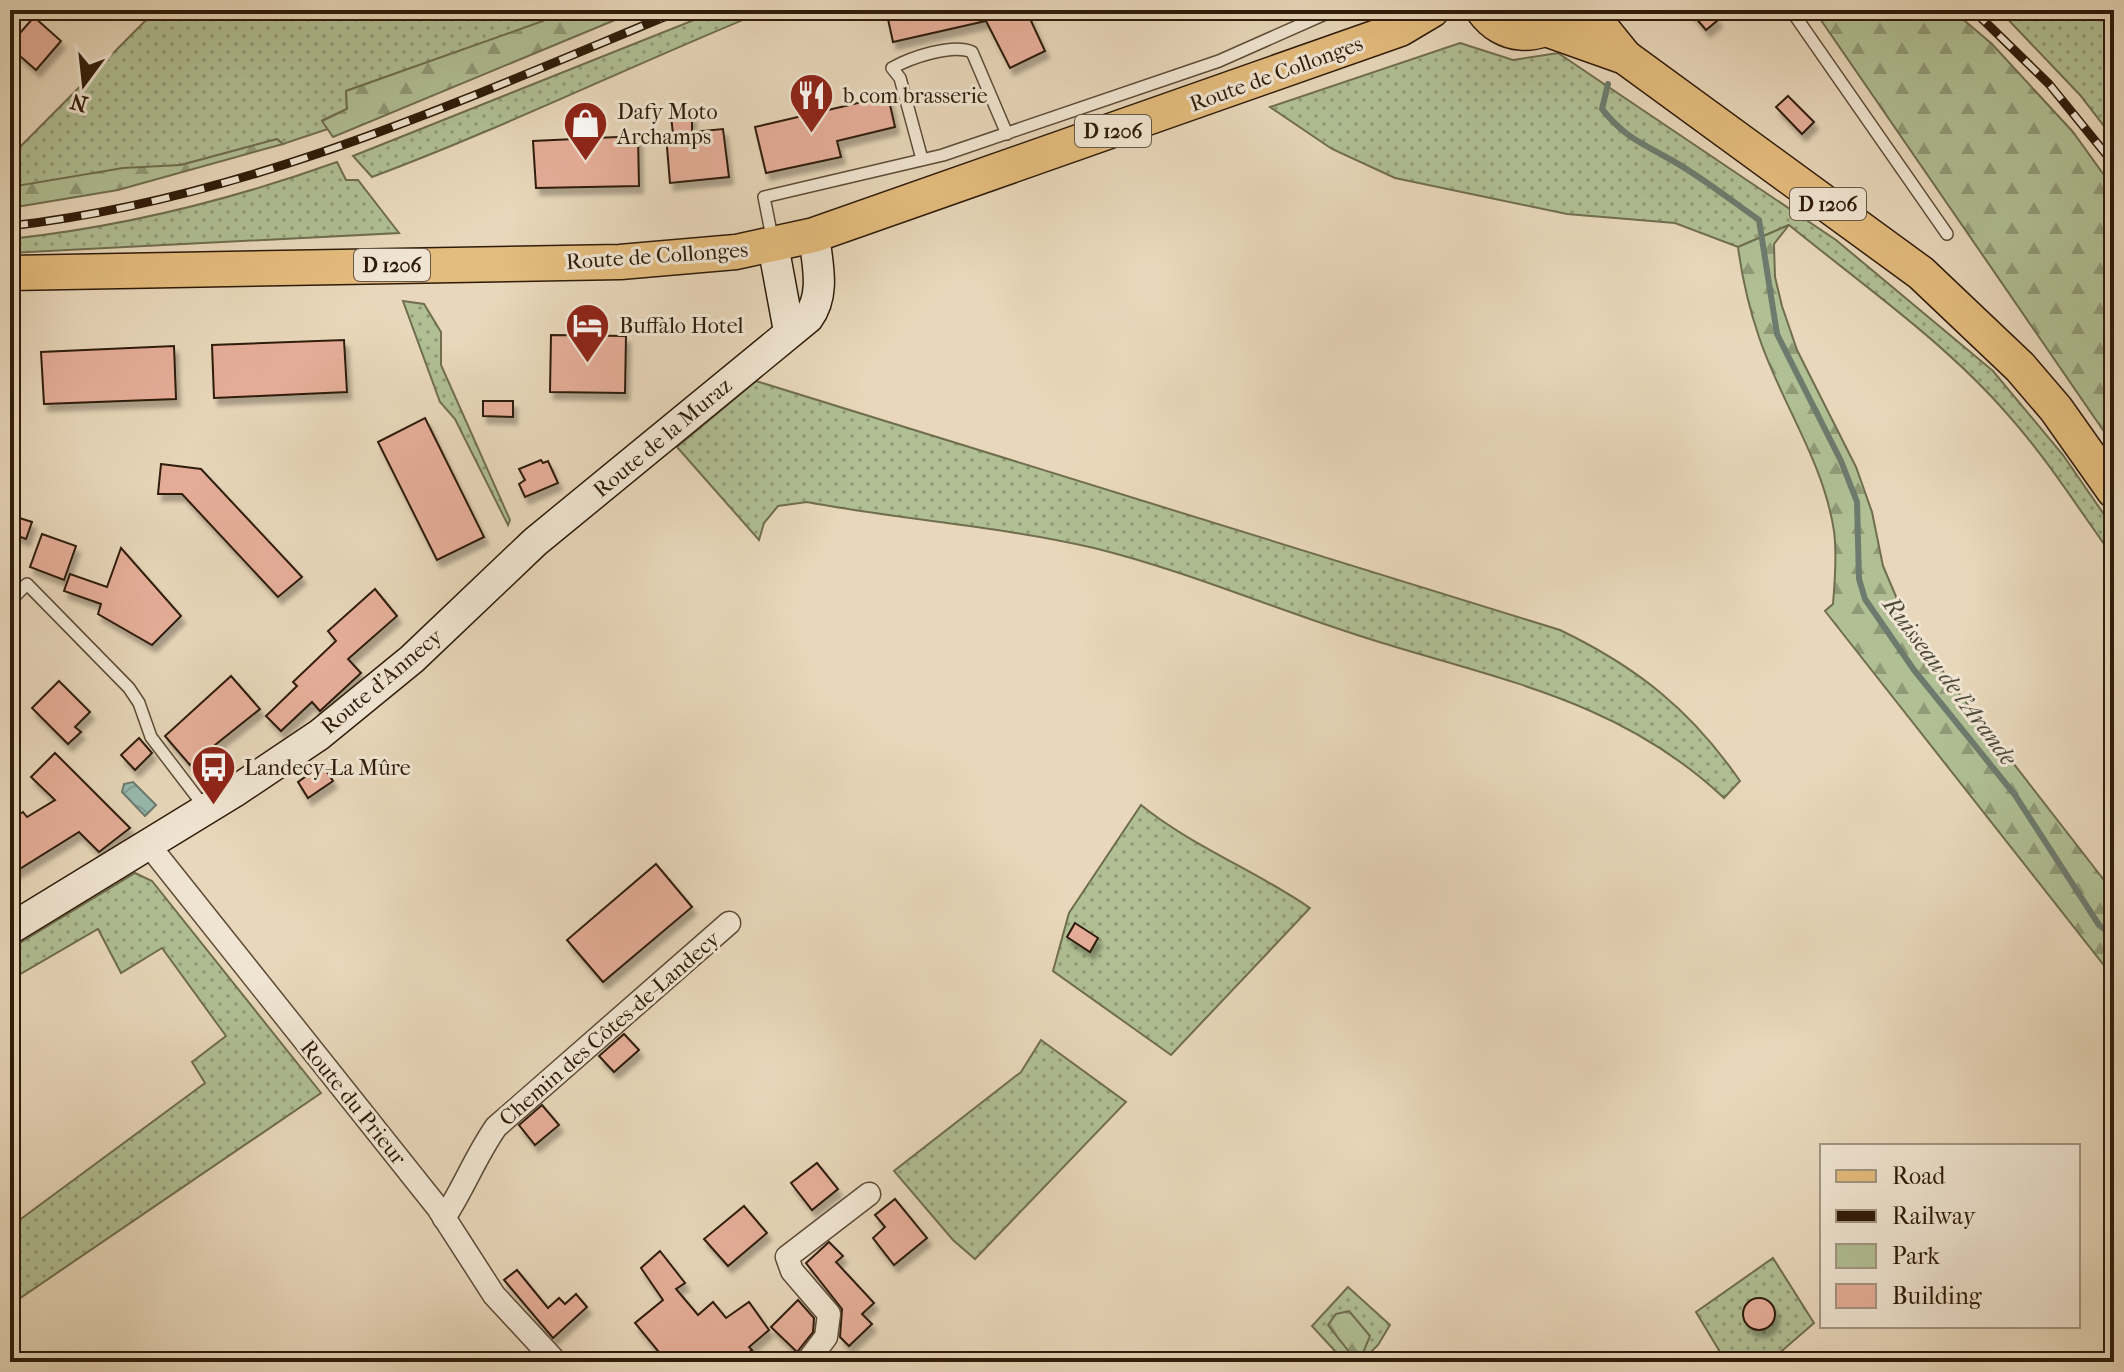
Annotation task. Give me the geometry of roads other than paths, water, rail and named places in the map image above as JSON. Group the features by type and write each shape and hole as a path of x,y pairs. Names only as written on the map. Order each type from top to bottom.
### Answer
{"main road":[{"name":"D 1206","path":"1587,10 1625,57"},
{"name":"Route de Collonges","path":"10,273 620,262 699,256 773,245 814,235 1422,17 1487,15"},
{"path":"1487,15 1524,34 1557,20"},
{"name":"D 1206","path":"1557,20 1625,57 1869,234 1951,299 2038,388 2114,491"}],"street":[{"name":"Route de la Muraz","path":"535,542 810,316 816,305 819,284 814,235"},
{"path":"773,245 789,331"},
{"name":"Route d'Annecy","path":"10,929 206,809 319,735 366,698 535,542"},
{"name":"Route du Prieur","path":"148,844 444,1218 494,1295 556,1362"},
{"name":"Chemin des Côtes-de-Landecy","path":"444,1218 464,1187 471,1164 496,1127 729,923"},
{"path":"807,1362 826,1337 829,1314 792,1271 787,1257 869,1194"}],"lane":[{"path":"773,245 764,197 922,159 1007,134 1256,47 1334,10"},
{"path":"1791,10 1947,234"},
{"path":"922,159 900,78 892,68 902,62 962,49 972,52 1007,134"},
{"path":"10,601 27,584 129,688 139,703 151,737 206,809"}],"water":[{"path":"133,782 156,805 145,816 122,792 124,784"}],"waterway":[{"name":"Ruisseau de l'Arande","path":"1608,84 1602,109 1617,126 1702,179 1759,220 1777,334 1841,461 1857,502 1859,579 1865,599 1914,670 2015,795 2099,925 2114,937"}],"railway":[{"path":"10,226 98,213 184,194 269,170 435,111 681,10"},
{"path":"1973,10 2049,84 2114,164"}],"place":[{"name":"b com brasserie","path":"812,134"},
{"name":"Dafy Moto Archamps","path":"586,163"},
{"name":"Buffalo Hotel","path":"588,364"},
{"name":"Landecy-La Mûre","path":"213,806"}]}
